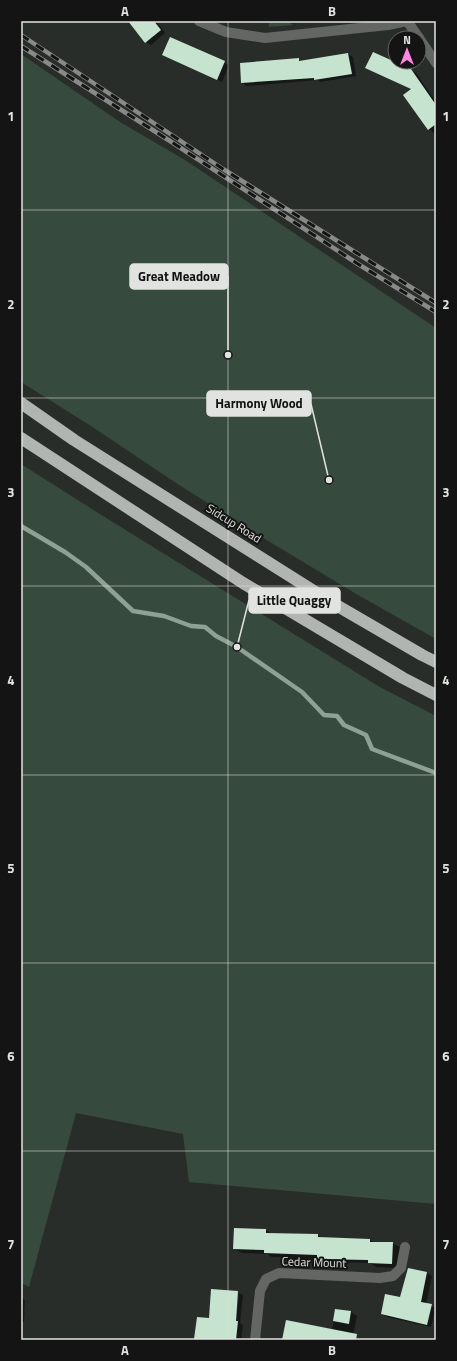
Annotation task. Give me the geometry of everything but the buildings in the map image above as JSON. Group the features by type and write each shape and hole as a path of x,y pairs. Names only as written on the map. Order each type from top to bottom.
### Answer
{"highway":[{"name":"Sidcup Road","path":"21,403 74,440 336,605 436,662"},
{"path":"21,438 243,583 403,678 436,695"}],"street":[{"path":"199,21 210,23 226,32 265,38 380,26 407,21 413,30"},
{"path":"427,50 436,63"},
{"name":"Cedar Mount","path":"255,1340 260,1291 266,1279 279,1273 380,1278 393,1276 401,1268 405,1247"}],"green space":[{"path":"269,21 287,21 293,25 269,27"},
{"path":"21,54 120,122 185,160 436,328 436,639 358,595 255,533 21,382"},
{"path":"21,464 378,686 436,716 436,1204 189,1182 183,1134 76,1113 29,1287 21,1283"}],"waterway":[{"path":"21,526 65,552 86,567 133,611 164,616 191,626 205,627 216,636 237,647 302,692 324,715 337,716 344,725 366,735 372,749 436,773"}],"railway":[{"path":"21,35 223,169 436,303"},
{"path":"21,46 358,264 436,312"}],"place":[{"name":"Great Meadow","path":"228,355"},
{"name":"Harmony Wood","path":"329,480"},
{"name":"Little Quaggy","path":"237,647"}]}
